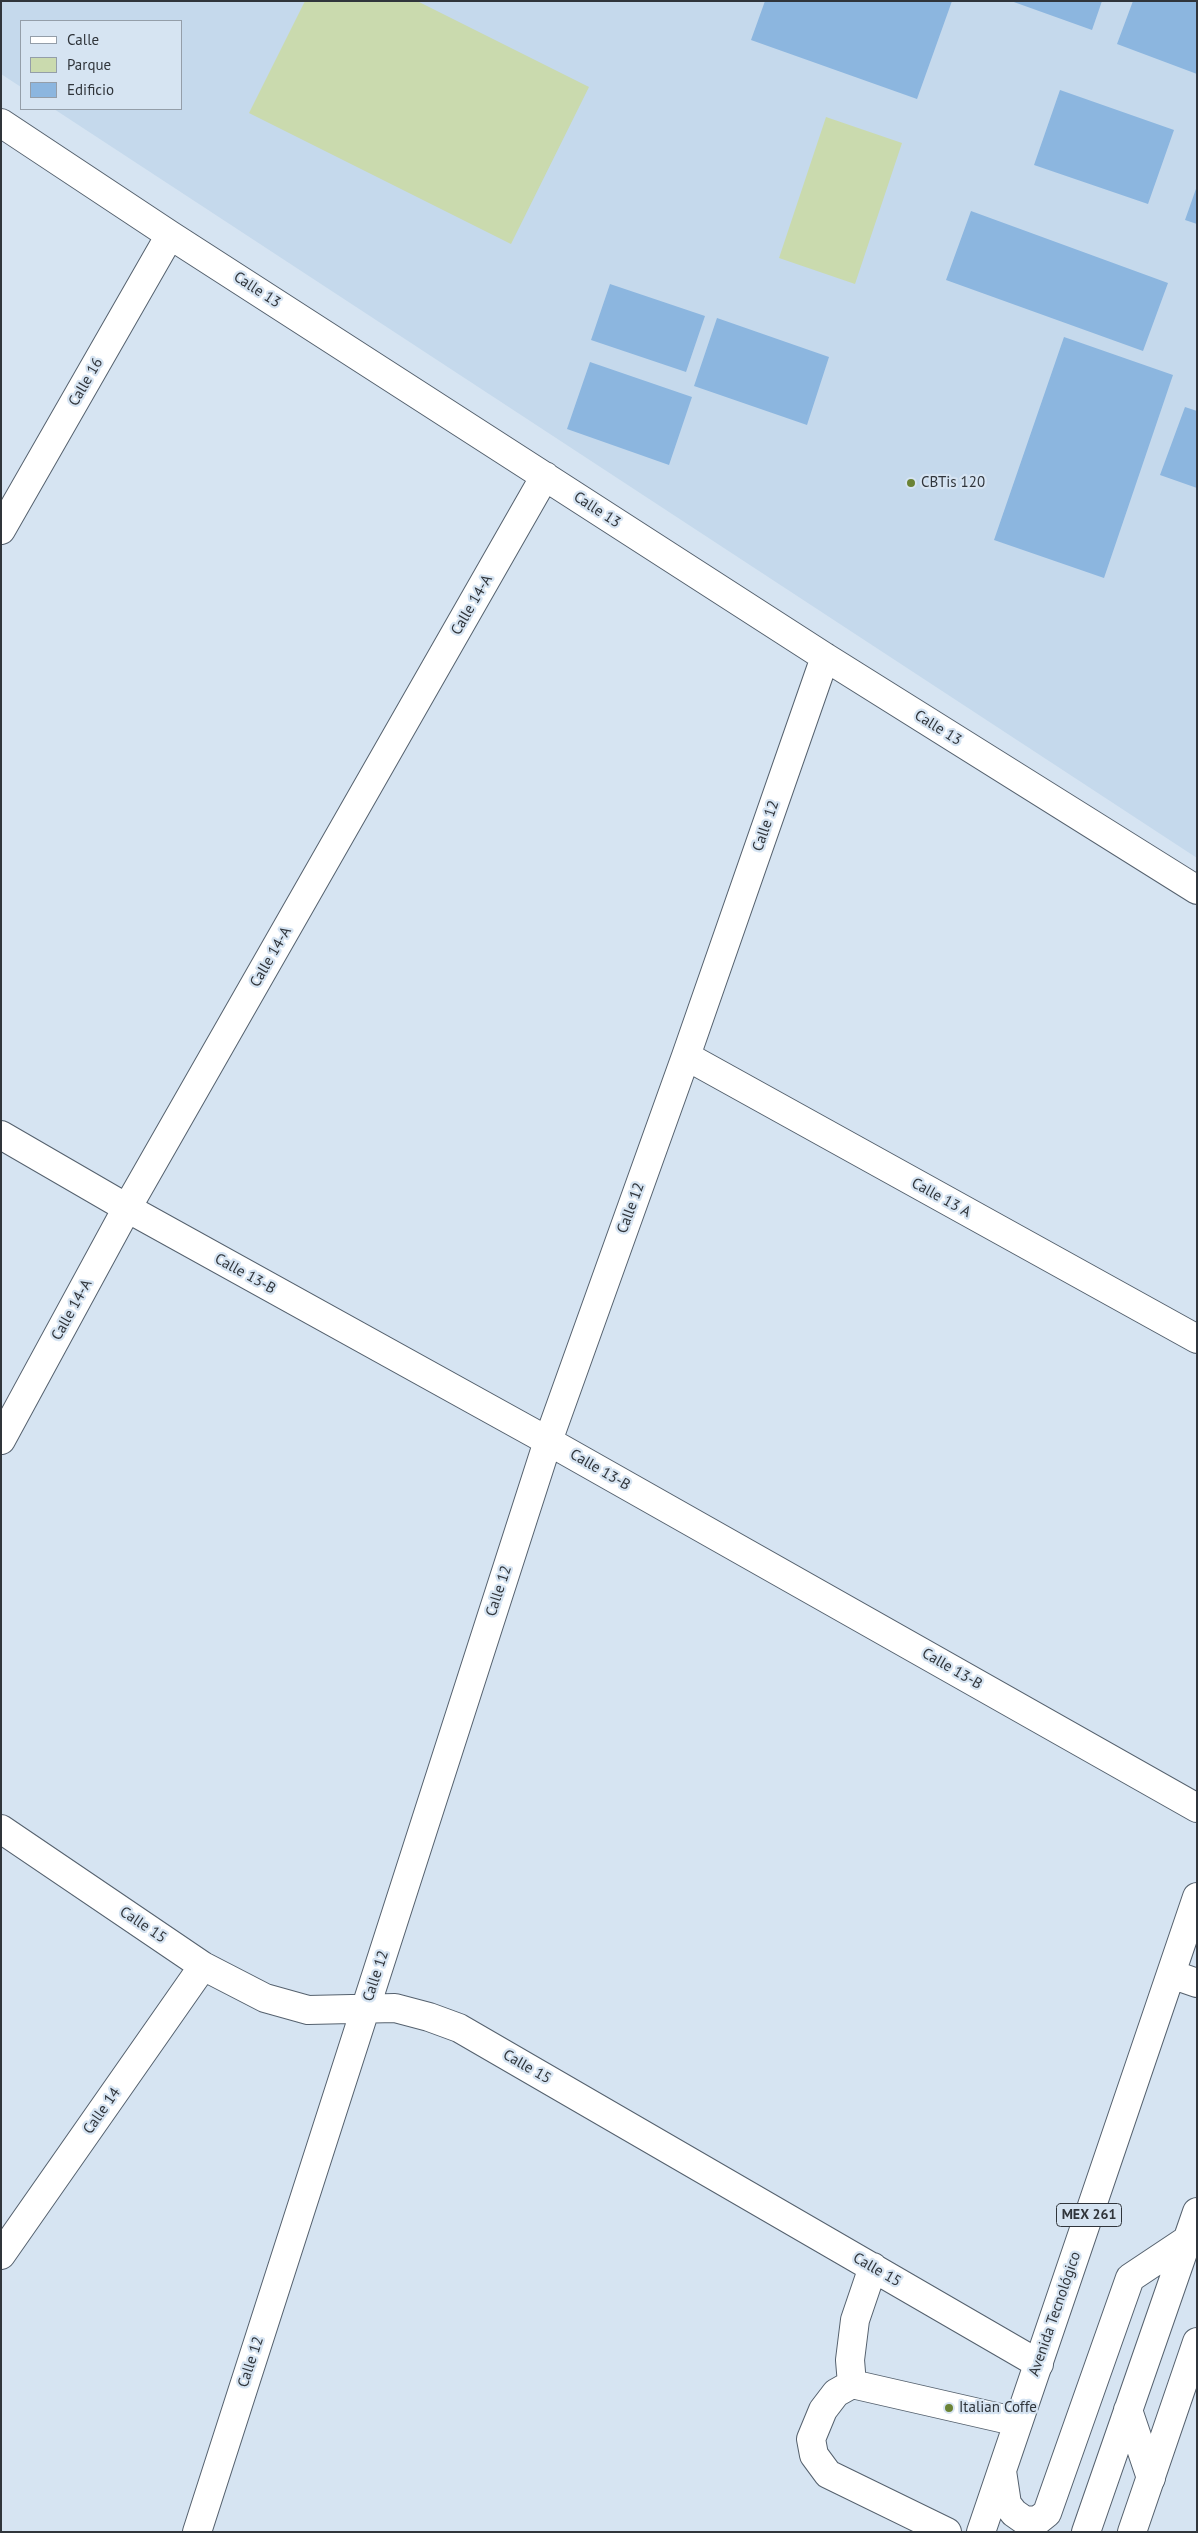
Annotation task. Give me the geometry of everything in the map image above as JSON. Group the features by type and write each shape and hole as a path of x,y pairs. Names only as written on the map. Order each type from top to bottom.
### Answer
{"street":[{"name":"Calle 13","path":"1,123 825,657 1197,890"},
{"name":"Calle 16","path":"1,530 170,234"},
{"name":"Calle 14-A","path":"1,1440 127,1208 545,476"},
{"name":"Calle 12","path":"197,2532 354,2036 365,2008 548,1440 686,1056 825,657"},
{"name":"Calle 13 A","path":"686,1056 1197,1339"},
{"name":"Calle 13-B","path":"1,1135 127,1208 548,1440 1197,1808"},
{"name":"Calle 15","path":"1,1829 203,1966 265,1998 308,2010 395,2008 430,2017 459,2028 1039,2364"},
{"name":"Avenida Tecnológico","path":"982,2532 1171,1974 1192,1931 1197,1897"},
{"name":"Calle 14","path":"1,2255 203,1966"},
{"path":"1171,1974 1197,1983"},
{"path":"1086,2532 1197,2212"},
{"path":"1002,2470 1007,2504 1014,2513 1024,2520 1037,2521 1047,2513 1130,2278 1188,2240"},
{"path":"852,2384 850,2360 855,2320 873,2268"},
{"path":"1132,2532 1196,2343"},
{"path":"947,2532 828,2474 814,2455 811,2439 823,2410 836,2393 852,2384 1018,2422"},
{"path":"1128,2410 1150,2478"}],"shaded area":[{"name":"CBTis 120","path":"1,1 1197,1 1197,858 56,110 182,110 182,20 20,20 20,86 1,74"}],"green space":[{"path":"305,1 417,1 589,87 511,244 249,113"},
{"path":"826,117 902,143 855,284 779,258"}],"building":[{"path":"765,1 952,1 917,99 751,40"},
{"path":"1011,1 1102,1 1092,30"},
{"path":"1133,1 1197,1 1197,74 1117,44"},
{"path":"1060,90 1174,130 1148,204 1034,165"},
{"path":"1197,186 1197,224 1185,220"},
{"path":"971,211 1168,283 1143,351 946,280"},
{"path":"610,284 705,316 686,372 591,340"},
{"path":"717,318 829,357 807,425 694,386"},
{"path":"1064,337 1173,375 1104,578 994,540"},
{"path":"590,362 692,397 669,465 567,429"},
{"path":"1185,407 1197,411 1197,488 1160,475"}],"place":[{"name":"CBTis 120","path":"911,483"},
{"name":"Italian Coffe","path":"949,2408"}]}
